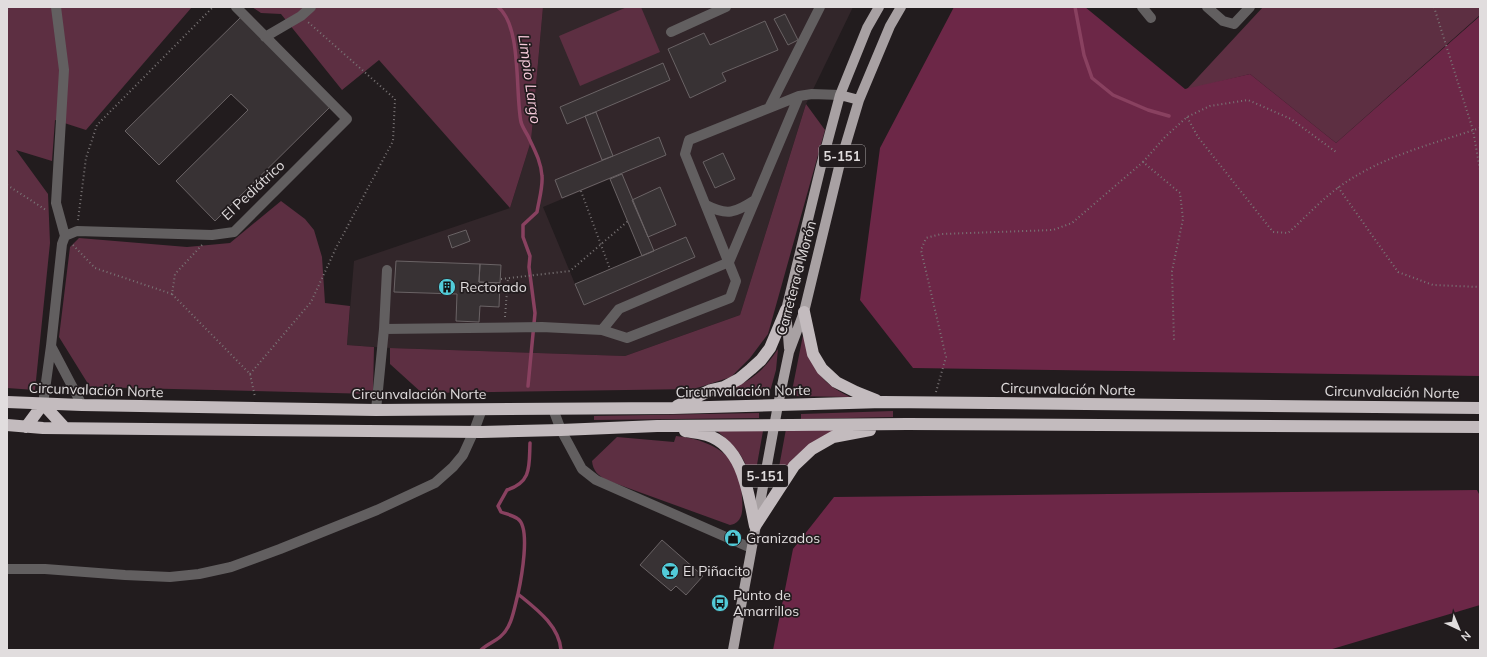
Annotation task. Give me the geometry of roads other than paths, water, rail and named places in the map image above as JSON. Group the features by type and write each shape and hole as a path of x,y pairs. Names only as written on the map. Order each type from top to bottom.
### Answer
{"highway":[{"path":"673,408 711,390 724,387 739,379 751,369 761,360 770,348 786,310"},
{"path":"804,312 813,354 822,369 836,382 856,392 883,402"},
{"name":"Circunvalación Norte","path":"7,402 82,406 376,410 673,408 883,402 1480,408"},
{"path":"26,427 43,404 65,428"},
{"path":"376,410 376,431"},
{"path":"7,426 65,428 376,431 561,430 657,426 907,424 1480,427"},
{"path":"756,526 794,466 812,449 833,437 907,424"},
{"path":"657,426 707,435 726,447 738,462 745,482 756,526"}],"main road":[{"name":"Carretera a Morón","path":"789,352 786,310 819,173 840,95 867,28 879,7"},
{"name":"Carretera a Morón","path":"789,352 804,312 839,167 859,100 890,26 901,7"},
{"path":"840,95 859,100"},
{"name":"5-151","path":"733,650 774,425 789,352"}],"street":[{"path":"43,404 62,244 65,236 56,203 64,70 56,7"},
{"name":"El Pediátrico","path":"65,236 77,231 212,235 234,232 347,119 236,7"},
{"path":"265,37 301,16 311,7"},
{"path":"671,32 726,7"},
{"path":"769,108 820,7"},
{"path":"1142,7 1151,18"},
{"path":"1207,7 1223,21 1234,24 1250,7"},
{"path":"384,329 542,327 602,330 627,338 730,298 736,282 685,154 689,140 799,96 812,94 840,95"},
{"path":"602,330 619,309 729,262 799,96"},
{"path":"706,205 719,212 729,212 743,208 755,200"},
{"path":"376,410 384,329 387,270"},
{"path":"51,346 82,406"},
{"path":"7,570 45,569 170,577 199,574 232,567 356,518 435,483 458,461 474,431 482,409"},
{"path":"554,409 561,430 574,452 582,470 596,480 751,548"}],"waterway":[{"name":"Limpio Largo","path":"498,7 506,16 511,29 516,60 521,122 537,155 542,176 537,212 523,225 523,237 530,256 529,267 535,313 528,386"},
{"path":"1075,7 1084,55 1092,78 1113,95 1148,110 1169,116"},
{"name":"Limpio Largo","path":"530,443 529,466 525,478 521,483 507,490 498,506 501,512 518,519 522,524 525,543 518,594 539,611 551,625 556,633 561,650"},
{"path":"481,650 504,633 510,623 518,594"}],"place":[{"name":"Rectorado","path":"447,287"},
{"name":"Granizados","path":"733,538"},
{"name":"El Piñacito","path":"670,571"},
{"name":"Punto de Amarrillos","path":"720,603"}]}
